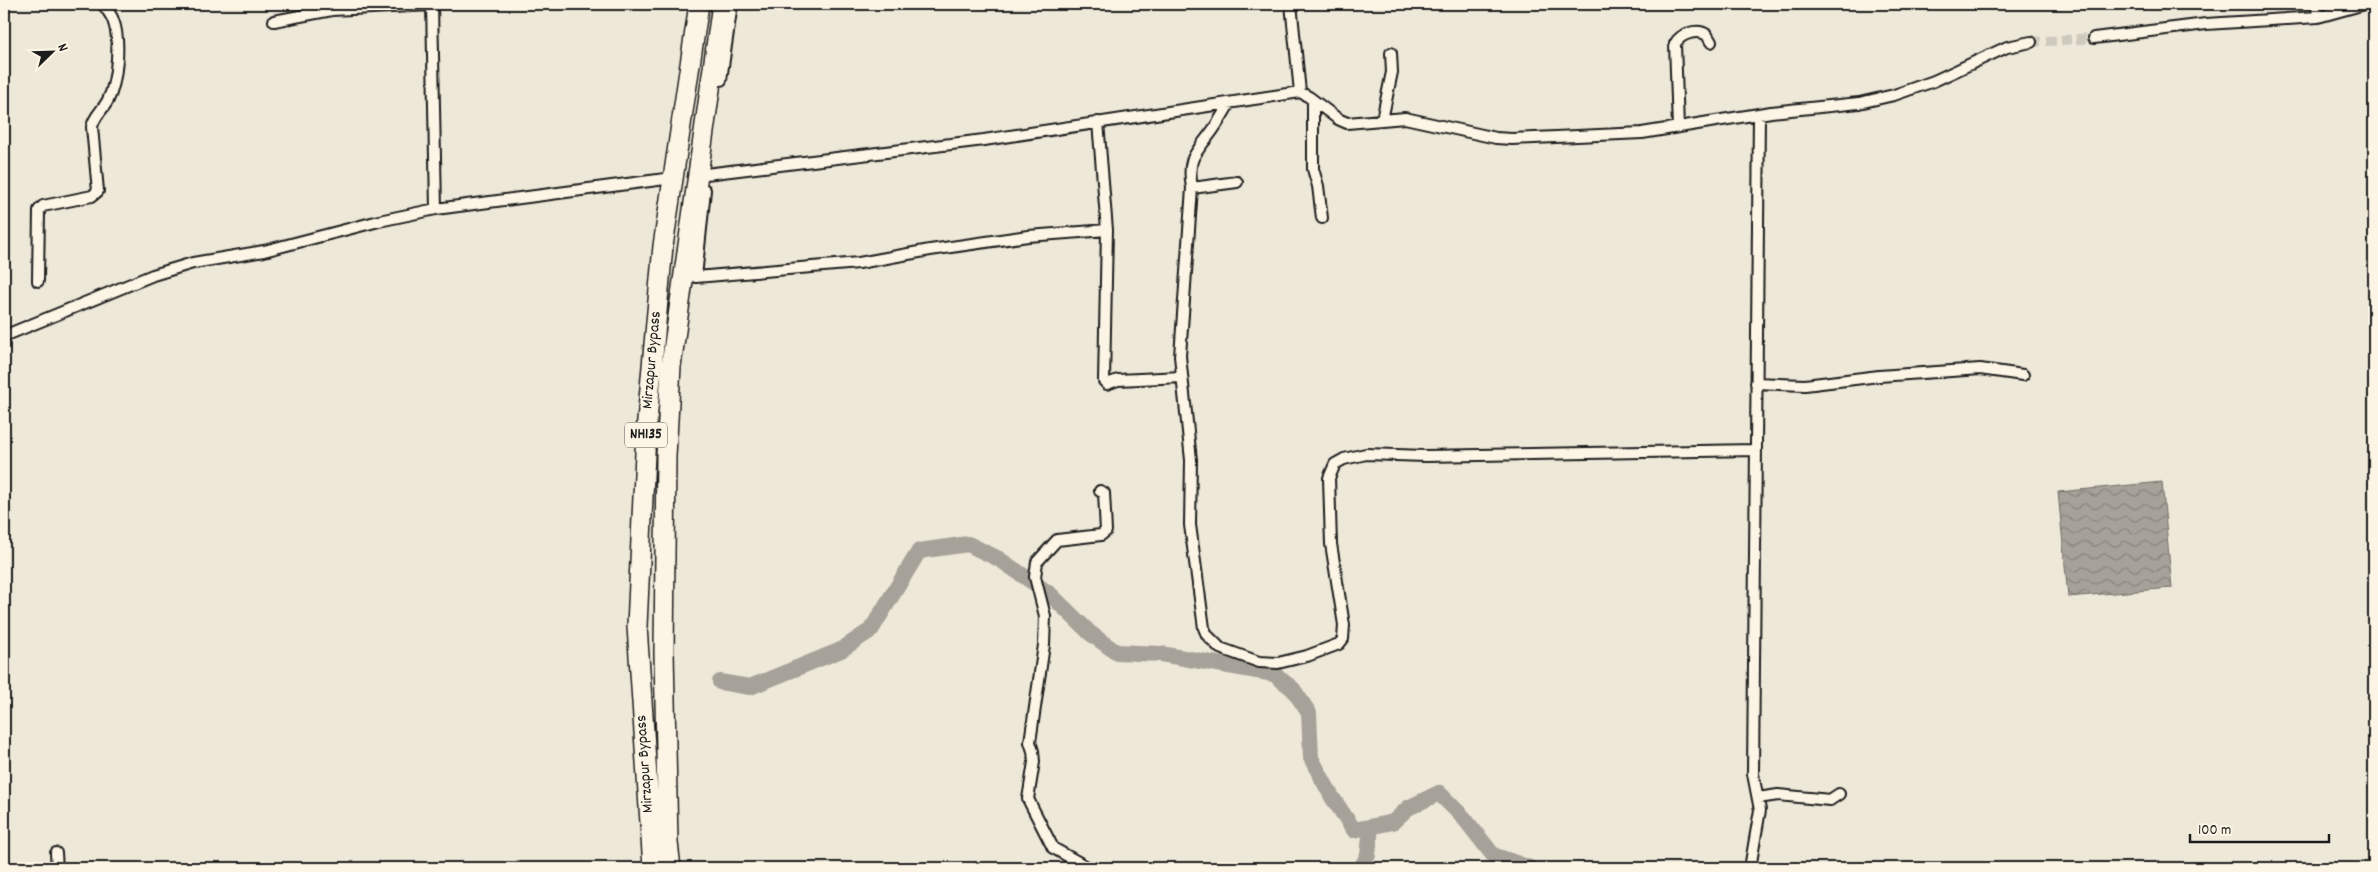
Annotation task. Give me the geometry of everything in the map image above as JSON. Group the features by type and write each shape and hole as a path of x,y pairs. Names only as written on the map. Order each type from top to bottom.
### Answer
{"highway":[{"name":"Mirzapur Bypass","path":"653,868 636,626 646,432 663,246 699,4"},
{"name":"NH135","path":"671,868 668,843 664,654 666,456 671,366 722,4"}],"street":[{"path":"38,281 37,225 39,210 44,206 92,196 98,191 92,127 94,120 108,100 112,88 118,40 113,19 103,4"},
{"path":"732,4 706,174 696,278 859,263 930,250 1018,238 1107,230"},
{"path":"1291,4 1300,92"},
{"path":"2317,4 2318,17"},
{"path":"2094,38 2206,24 2318,17 2365,4"},
{"path":"274,21 332,10 432,5 436,209"},
{"path":"1678,127 1675,44 1683,36 1697,32 1703,32 1711,42"},
{"path":"706,174 984,140 1300,92 1338,119 1348,123 1405,118 1496,138 1512,139 1642,133 1759,114 1858,103 1894,95 1934,81 2007,47 2031,42"},
{"path":"1382,120 1391,82 1391,53"},
{"path":"1313,100 1313,169 1318,186 1322,218"},
{"path":"1229,104 1211,133 1194,154 1191,162 1192,188 1180,356 1191,460 1190,525 1204,628 1207,635 1220,648 1259,662 1278,663 1307,656 1333,646 1343,639 1344,625 1331,544 1329,478 1335,464 1344,459 1366,454 1426,456 1755,450"},
{"path":"1750,868 1759,824 1758,798 1754,774 1759,114"},
{"path":"1098,122 1107,230 1105,383 1118,380 1182,377"},
{"path":"4,336 175,267 273,249 379,221 436,209 673,178"},
{"path":"1192,188 1237,182"},
{"path":"1756,383 1805,385 1879,376 1980,369 2023,375"},
{"path":"1089,868 1053,848 1028,799 1034,762 1030,742 1044,645 1045,616 1035,577 1037,562 1057,540 1101,535 1106,531 1104,493 1100,491"},
{"path":"1758,798 1778,795 1830,800 1839,794"},
{"path":"56,853 57,868"}],"water":[{"path":"2162,482 2172,588 2068,597 2058,492"}],"waterway":[{"path":"720,682 750,687 841,650 871,630 919,551 968,544 999,559 1050,594 1090,633 1116,652 1161,654 1274,674 1293,689 1309,713 1311,758 1332,797 1354,830 1393,822 1408,808 1439,793 1464,818 1493,855 1530,868"},
{"path":"1361,868 1368,855 1371,827"}],"tunnel":[{"path":"2031,42 2094,38"}]}
